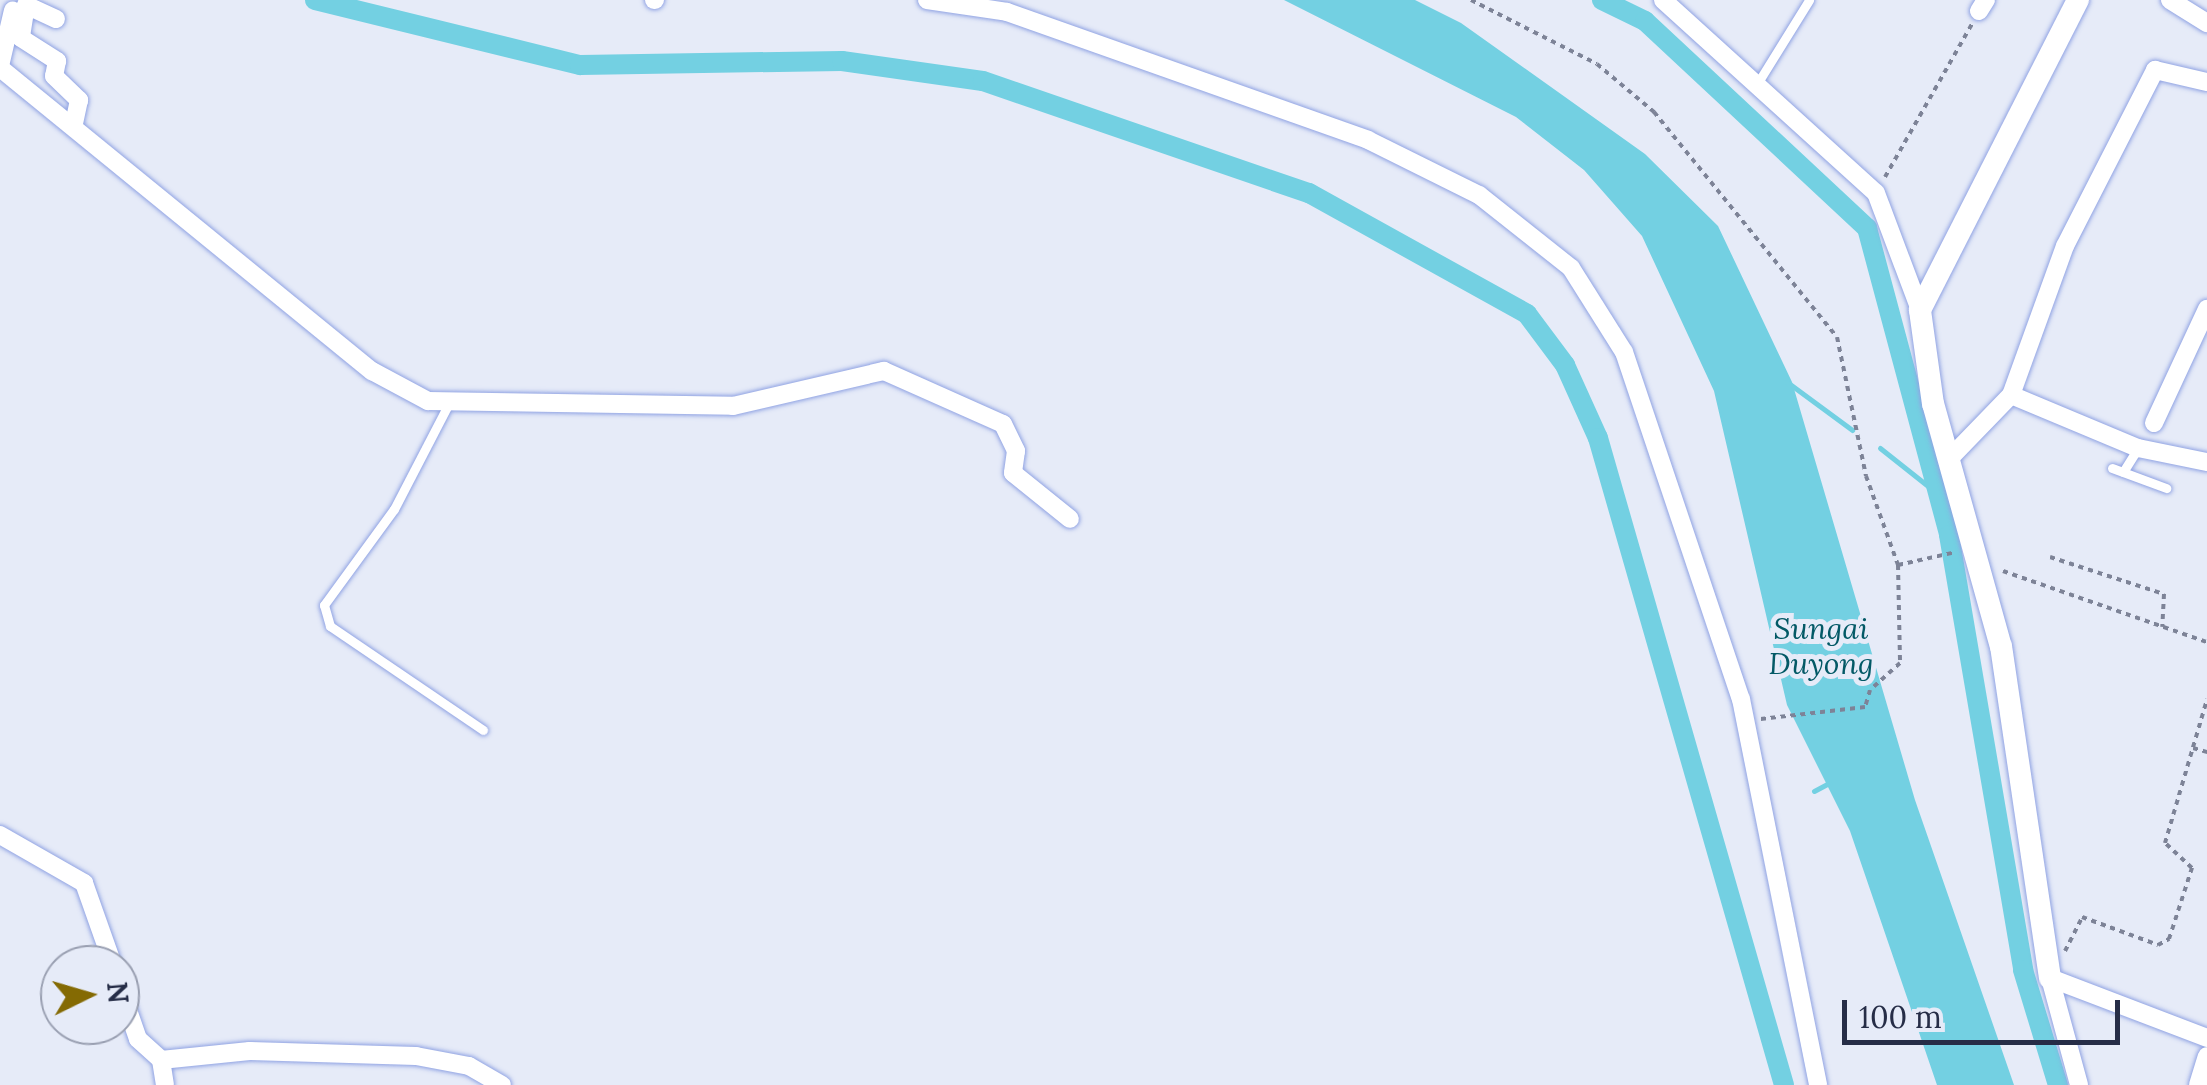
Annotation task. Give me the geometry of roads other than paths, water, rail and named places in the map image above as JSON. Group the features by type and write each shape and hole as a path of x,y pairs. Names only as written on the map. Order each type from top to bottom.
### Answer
{"street":[{"path":"15,0 0,67 74,123 372,371 448,405 733,406 884,371 1004,424 1016,451 1013,473 1070,518"},
{"path":"927,0 1026,18 1351,133 1479,195 1542,238 1624,352 1747,722 1818,1085"},
{"path":"1663,0 1876,193 1920,310 1949,459 2001,647 2043,946 2080,1085"},
{"path":"1920,310 2078,0"},
{"path":"2170,0 2207,23"},
{"path":"56,19 26,5 21,38 57,61 54,76 78,100 74,123"},
{"path":"1949,459 2011,395 2065,246 2155,70 2207,82"},
{"path":"2154,422 2207,309"},
{"path":"2011,395 2138,448 2207,462"},
{"path":"0,835 84,882 106,945"},
{"path":"2050,978 2207,1038"},
{"path":"140,1041 161,1060 165,1085"},
{"path":"161,1060 250,1051 416,1056 469,1066 502,1085"},
{"path":"2198,1085 2207,1056"}],"lane":[{"path":"1756,86 1809,0"},
{"path":"448,405 394,509 324,605 330,626 483,730"},
{"path":"2124,472 2138,448"},
{"path":"2112,468 2166,488"}],"water":[{"name":"Sungai Duyong","path":"1284,0 1415,0 1461,23 1645,154 1718,226 1792,382 1915,800 2014,1085 1937,1085 1850,831 1787,705 1714,391 1642,236 1584,170 1516,117"}],"waterway":[{"path":"315,0 580,65 842,61 983,81 1309,193 1527,314 1565,365 1598,438 1784,1085"},
{"path":"1602,0 1645,21 1867,228 1949,535 2023,970 2058,1085"},
{"path":"1787,382 1852,430"},
{"path":"1880,448 1938,494"},
{"path":"1814,791 1829,783"}]}
